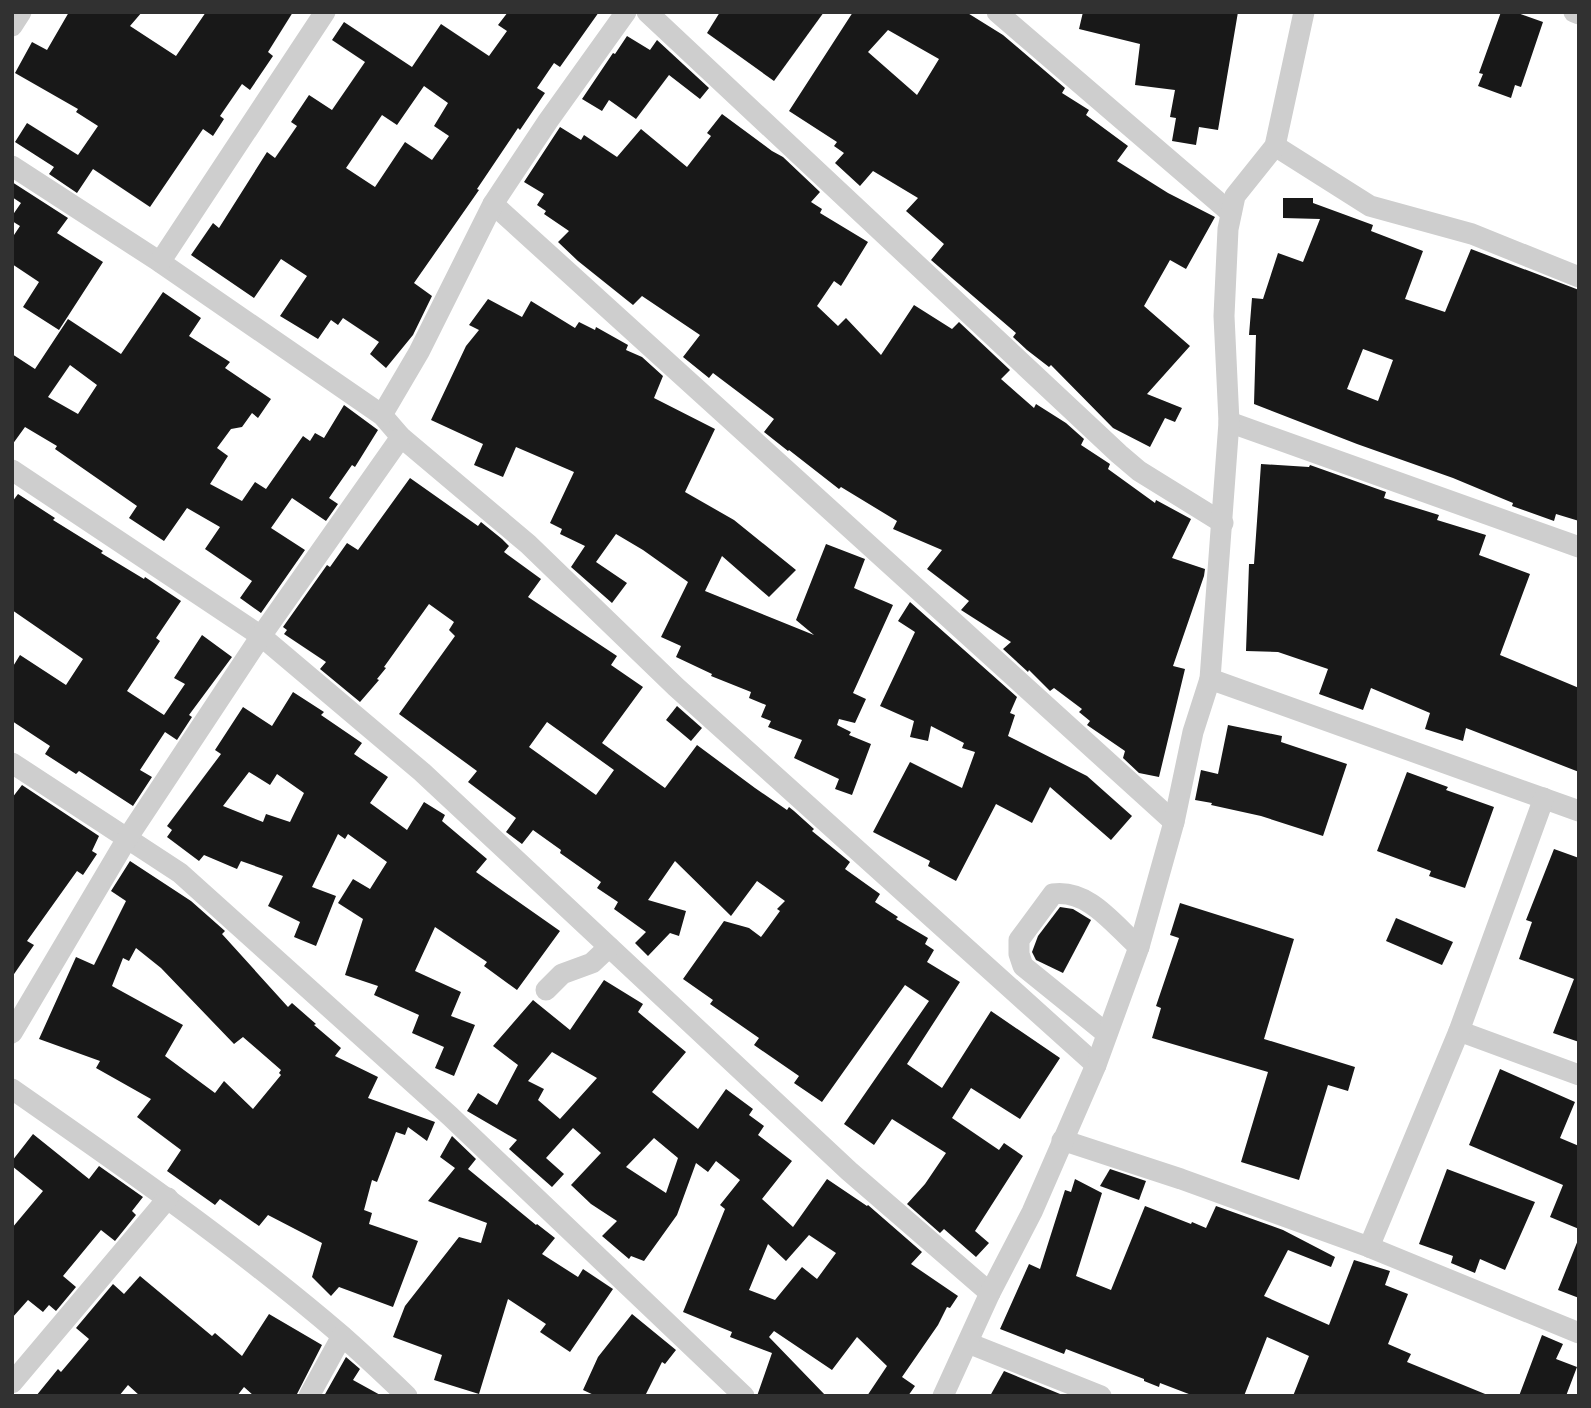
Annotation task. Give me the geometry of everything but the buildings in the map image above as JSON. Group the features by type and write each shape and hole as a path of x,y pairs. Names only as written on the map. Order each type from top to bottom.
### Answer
{"street":[{"path":"12,26 21,12"},
{"path":"160,262 325,12"},
{"path":"382,415 419,352 493,204 626,12"},
{"path":"647,12 1129,463 1223,523"},
{"path":"997,12 1231,213"},
{"path":"943,1396 990,1293 1032,1212 1096,1065 1139,947 1174,822 1193,732 1210,679 1229,422 1224,316 1228,229 1235,196 1275,146 1304,12"},
{"path":"1275,146 1370,206 1472,234 1579,277"},
{"path":"12,166 160,262 382,415 401,436 528,544 676,687 1096,1065"},
{"path":"493,204 1174,822"},
{"path":"1229,422 1579,547"},
{"path":"12,1033 128,837 261,635 401,436"},
{"path":"12,470 261,635 422,772 849,1171 990,1293"},
{"path":"1210,679 1579,811"},
{"path":"12,763 180,873 450,1116 744,1396"},
{"path":"1369,1247 1459,1031 1544,798"},
{"path":"1107,1034 1023,966 1019,954 1019,940 1053,894 1065,893 1087,899 1139,947"},
{"path":"546,990 562,974 592,963 609,947"},
{"path":"1459,1031 1579,1075"},
{"path":"12,1089 168,1198 266,1274 342,1336 407,1396"},
{"path":"1062,1140 1181,1179 1369,1247 1502,1304 1579,1333"},
{"path":"12,1383 168,1198"},
{"path":"309,1396 342,1336"},
{"path":"968,1343 1101,1396"}]}
